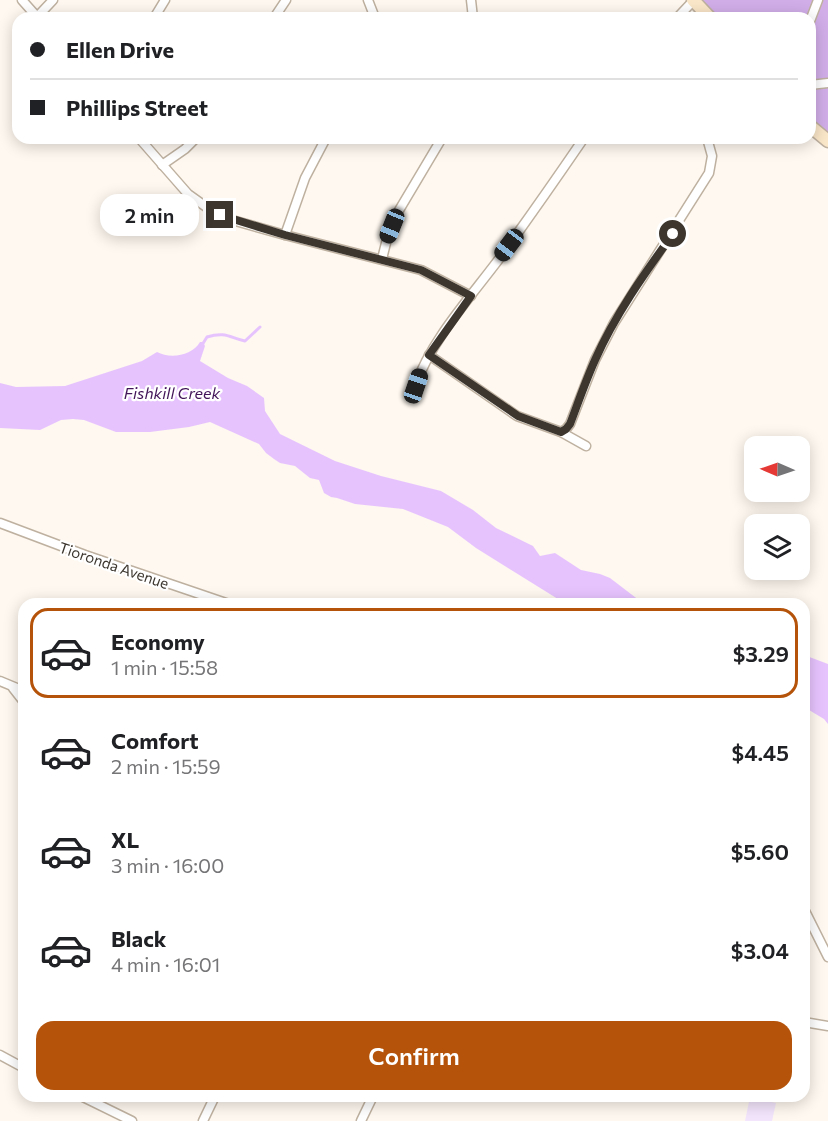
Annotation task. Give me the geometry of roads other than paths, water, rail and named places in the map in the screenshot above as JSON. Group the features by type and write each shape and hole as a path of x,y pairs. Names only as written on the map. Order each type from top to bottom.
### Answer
{"main road":[{"path":"694,0 705,12"},
{"path":"816,131 828,141"}],"street":[{"path":"22,0 33,12"},
{"path":"42,12 53,0"},
{"path":"683,12 694,0"},
{"path":"145,144 188,194 209,209 232,220 421,270 471,296"},
{"path":"162,165 190,144"},
{"path":"285,235 305,178 323,144"},
{"path":"382,259 398,212 438,144"},
{"path":"416,386 422,366 429,355 580,144"},
{"path":"561,432 570,424 595,360 614,323 710,174 712,156 709,144"},
{"path":"429,355 518,416 561,432 585,446"},
{"name":"Tioronda Avenue","path":"0,523 85,555 212,598"},
{"path":"0,681 18,688"},
{"path":"11,685 18,693"},
{"path":"810,921 828,957"},
{"path":"810,1023 828,1026"},
{"path":"0,1055 18,1065"},
{"path":"93,1102 132,1121"},
{"path":"203,1121 212,1102"},
{"path":"361,1121 371,1102"}],"water":[{"name":"Fishkill Creek","path":"200,342 203,342 205,346 200,361 228,378 247,386 264,398 265,411 280,434 335,461 381,476 441,491 473,510 496,528 533,546 540,556 555,553 581,570 610,578 636,598 556,598 476,548 448,527 403,509 355,504 331,497 324,493 319,480 310,478 295,466 280,463 266,453 259,444 210,422 150,432 116,432 84,420 73,419 61,420 40,430 0,428 0,383 16,387 65,386 142,361 157,352 174,356 196,347"},
{"path":"810,657 828,664 828,724 810,711"}],"waterway":[{"path":"202,345 207,337 219,335 245,341 260,327"}]}
